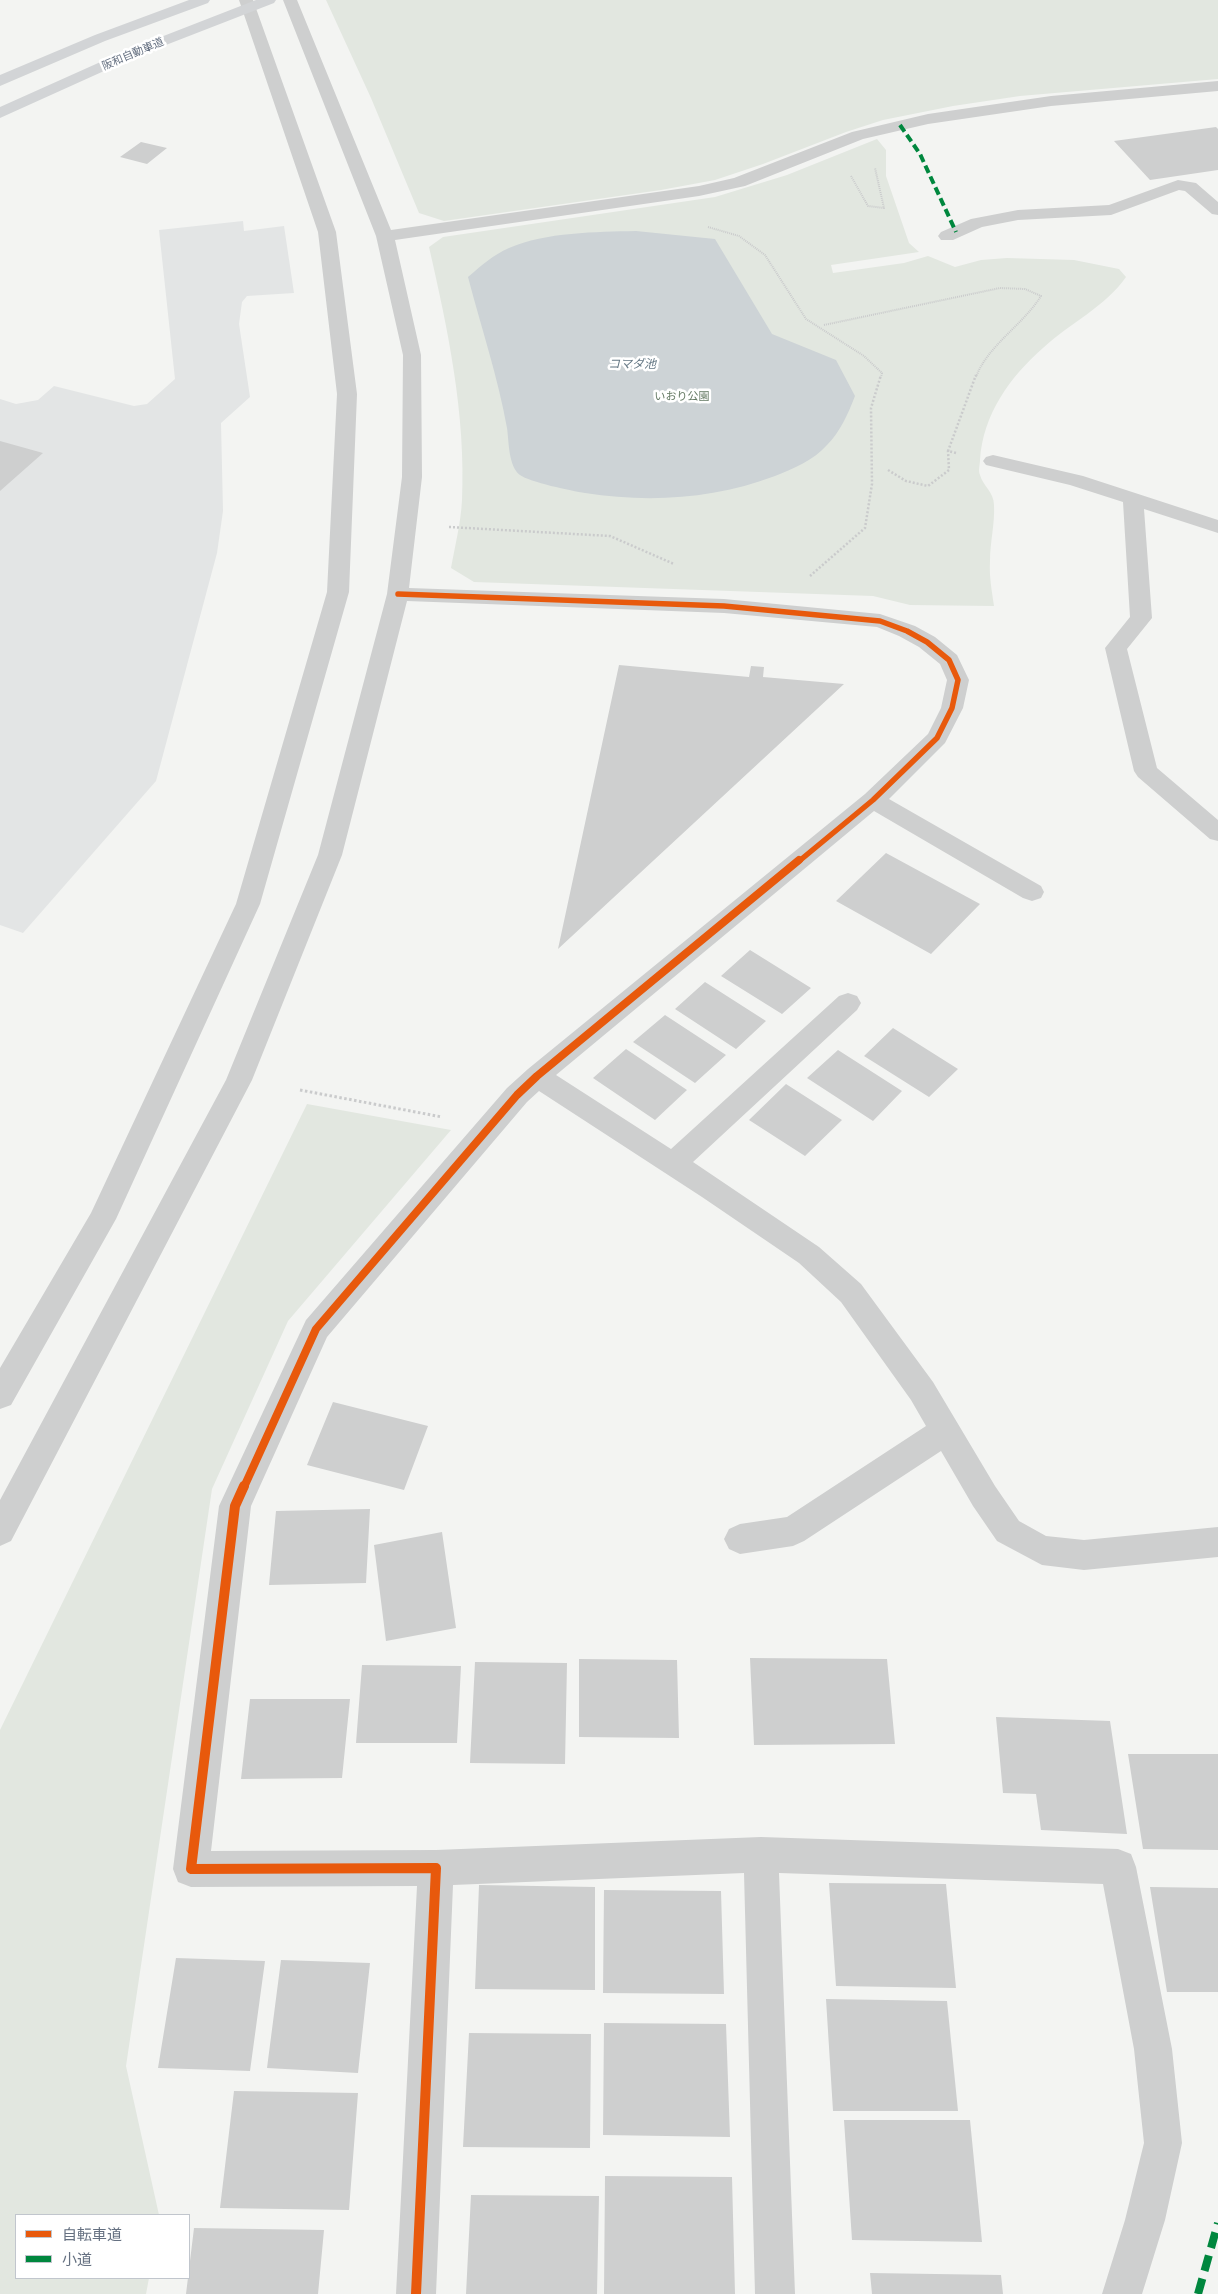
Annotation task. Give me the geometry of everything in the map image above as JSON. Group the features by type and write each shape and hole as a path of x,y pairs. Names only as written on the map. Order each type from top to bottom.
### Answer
{"highway":[{"name":"阪和自動車道","path":"0,81 100,38 203,0"},
{"name":"阪和自動車道","path":"0,113 130,54 269,0"}],"street":[{"path":"0,1396 102,1219 248,904 338,592 347,394 327,232 246,0"},
{"path":"0,1531 239,1080 330,855 398,594 412,477 412,355 385,236 290,0"},
{"path":"385,236 699,191 739,182 858,136 928,118 1051,101 1218,86"},
{"path":"947,236 977,223 1018,215 1111,210 1178,185 1190,187 1218,210"},
{"path":"993,461 1076,480 1218,527"},
{"path":"1133,498 1141,618 1116,648 1146,771 1218,833"},
{"path":"398,594 724,606 880,621 907,631 928,642 949,660 958,680 952,708 937,738 873,800 537,1076 517,1095 316,1329 235,1506 191,1869 436,1868 761,1855 1118,1867 1153,2049 1163,2143 1145,2220 1122,2294"},
{"path":"873,800 1032,892"},
{"path":"674,1164 848,1003"},
{"path":"537,1076 809,1254 851,1293 887,1340 946,1430 1008,1531 1042,1550 1084,1555 1218,1542"},
{"path":"740,1539 793,1531 946,1430"},
{"path":"761,1855 775,2294"},
{"path":"416,2294 436,1868"}],"path":[{"path":"703,226 740,236 764,255 806,319 864,356 882,373 871,408 872,484 865,528 811,576 802,576"},
{"path":"824,325 1000,288 1025,289 1041,296 1032,311 981,363 948,451 949,470 928,486 906,481 888,470"},
{"path":"948,451 993,461"},
{"path":"442,527 610,536 649,552 680,568"},
{"path":"300,1090 447,1118"}],"shaded area":[{"path":"243,221 244,231 284,226 294,293 247,296 242,302 239,324 250,397 221,423 223,511 217,553 156,781 23,933 0,925 0,399 16,404 38,400 54,386 134,406 147,404 175,379 159,230"}],"green space":[{"path":"326,0 1218,0 1218,79 1020,96 953,106 883,120 715,180 661,190 444,221 419,213 371,98"},
{"name":"いおり公園","path":"877,139 886,150 886,176 909,243 919,252 831,265 833,273 904,263 928,256 955,267 981,260 1007,258 1074,260 1119,269 1126,277 1118,288 1098,306 1053,339 1031,359 1009,384 986,427 982,443 979,473 994,500 990,567 994,606 910,605 873,596 474,582 451,568 461,508 463,468 461,436 449,341 429,247 443,237 715,197 787,175"},
{"path":"307,1104 451,1130 288,1321 212,1489 126,2066 159,2214 15,2214 15,2279 149,2279 146,2294 0,2294 0,1730"}],"water":[{"name":"コマダ池","path":"636,231 715,239 772,334 836,360 855,396 840,429 816,455 803,464 752,484 729,490 681,497 633,498 585,493 525,478 516,471 511,460 499,390 468,277 498,254 523,243 571,234"}],"building":[{"path":"1216,127 1218,129 1218,170 1150,180 1114,141"},
{"path":"141,142 167,148 147,164 120,157"},
{"path":"0,441 43,453 0,491"},
{"path":"619,665 749,677 751,666 764,667 763,677 844,684 558,949"},
{"path":"886,853 980,904 931,954 836,901"},
{"path":"750,950 811,988 782,1014 721,976"},
{"path":"705,982 766,1021 736,1049 675,1009"},
{"path":"665,1015 726,1055 695,1083 633,1042"},
{"path":"893,1028 958,1069 929,1097 864,1056"},
{"path":"626,1049 687,1090 655,1120 593,1078"},
{"path":"838,1050 902,1091 873,1121 807,1078"},
{"path":"786,1084 842,1120 805,1156 749,1120"},
{"path":"333,1402 428,1426 404,1490 307,1465"},
{"path":"370,1509 366,1583 269,1585 276,1511"},
{"path":"442,1532 456,1628 386,1641 374,1545"},
{"path":"750,1658 887,1659 895,1744 754,1745"},
{"path":"579,1659 677,1660 679,1738 579,1737"},
{"path":"475,1662 567,1663 565,1764 470,1763"},
{"path":"362,1665 461,1666 457,1743 356,1743"},
{"path":"250,1699 350,1699 342,1778 241,1779"},
{"path":"996,1717 1110,1721 1127,1834 1041,1830 1036,1794 1003,1793"},
{"path":"1128,1754 1218,1754 1218,1850 1143,1849"},
{"path":"829,1883 946,1884 956,1988 836,1986"},
{"path":"479,1885 595,1887 595,1990 475,1989"},
{"path":"1150,1887 1218,1888 1218,1992 1167,1992"},
{"path":"604,1890 721,1891 724,1994 603,1993"},
{"path":"176,1958 265,1961 250,2071 158,2068"},
{"path":"281,1960 370,1963 358,2073 267,2068"},
{"path":"826,1999 947,2001 958,2111 833,2111"},
{"path":"604,2023 726,2024 730,2137 603,2135"},
{"path":"469,2033 591,2034 590,2148 463,2147"},
{"path":"234,2091 358,2093 349,2210 220,2208"},
{"path":"844,2120 970,2120 982,2242 852,2240"},
{"path":"605,2176 732,2177 735,2294 604,2294"},
{"path":"471,2195 599,2196 597,2294 466,2294"},
{"path":"194,2228 324,2230 318,2294 186,2294 188,2279 190,2279"},
{"path":"870,2273 1001,2275 1003,2294 872,2294"}],"marked path":[{"path":"900,125 920,154 956,232"},
{"path":"1198,2294 1218,2223"}],"cycle path":[{"path":"398,594 724,606 880,621 907,631 927,642 949,660 958,680 952,708 937,738 873,800 537,1076 517,1095 316,1329 235,1506 191,1869 436,1868 416,2294"}]}
